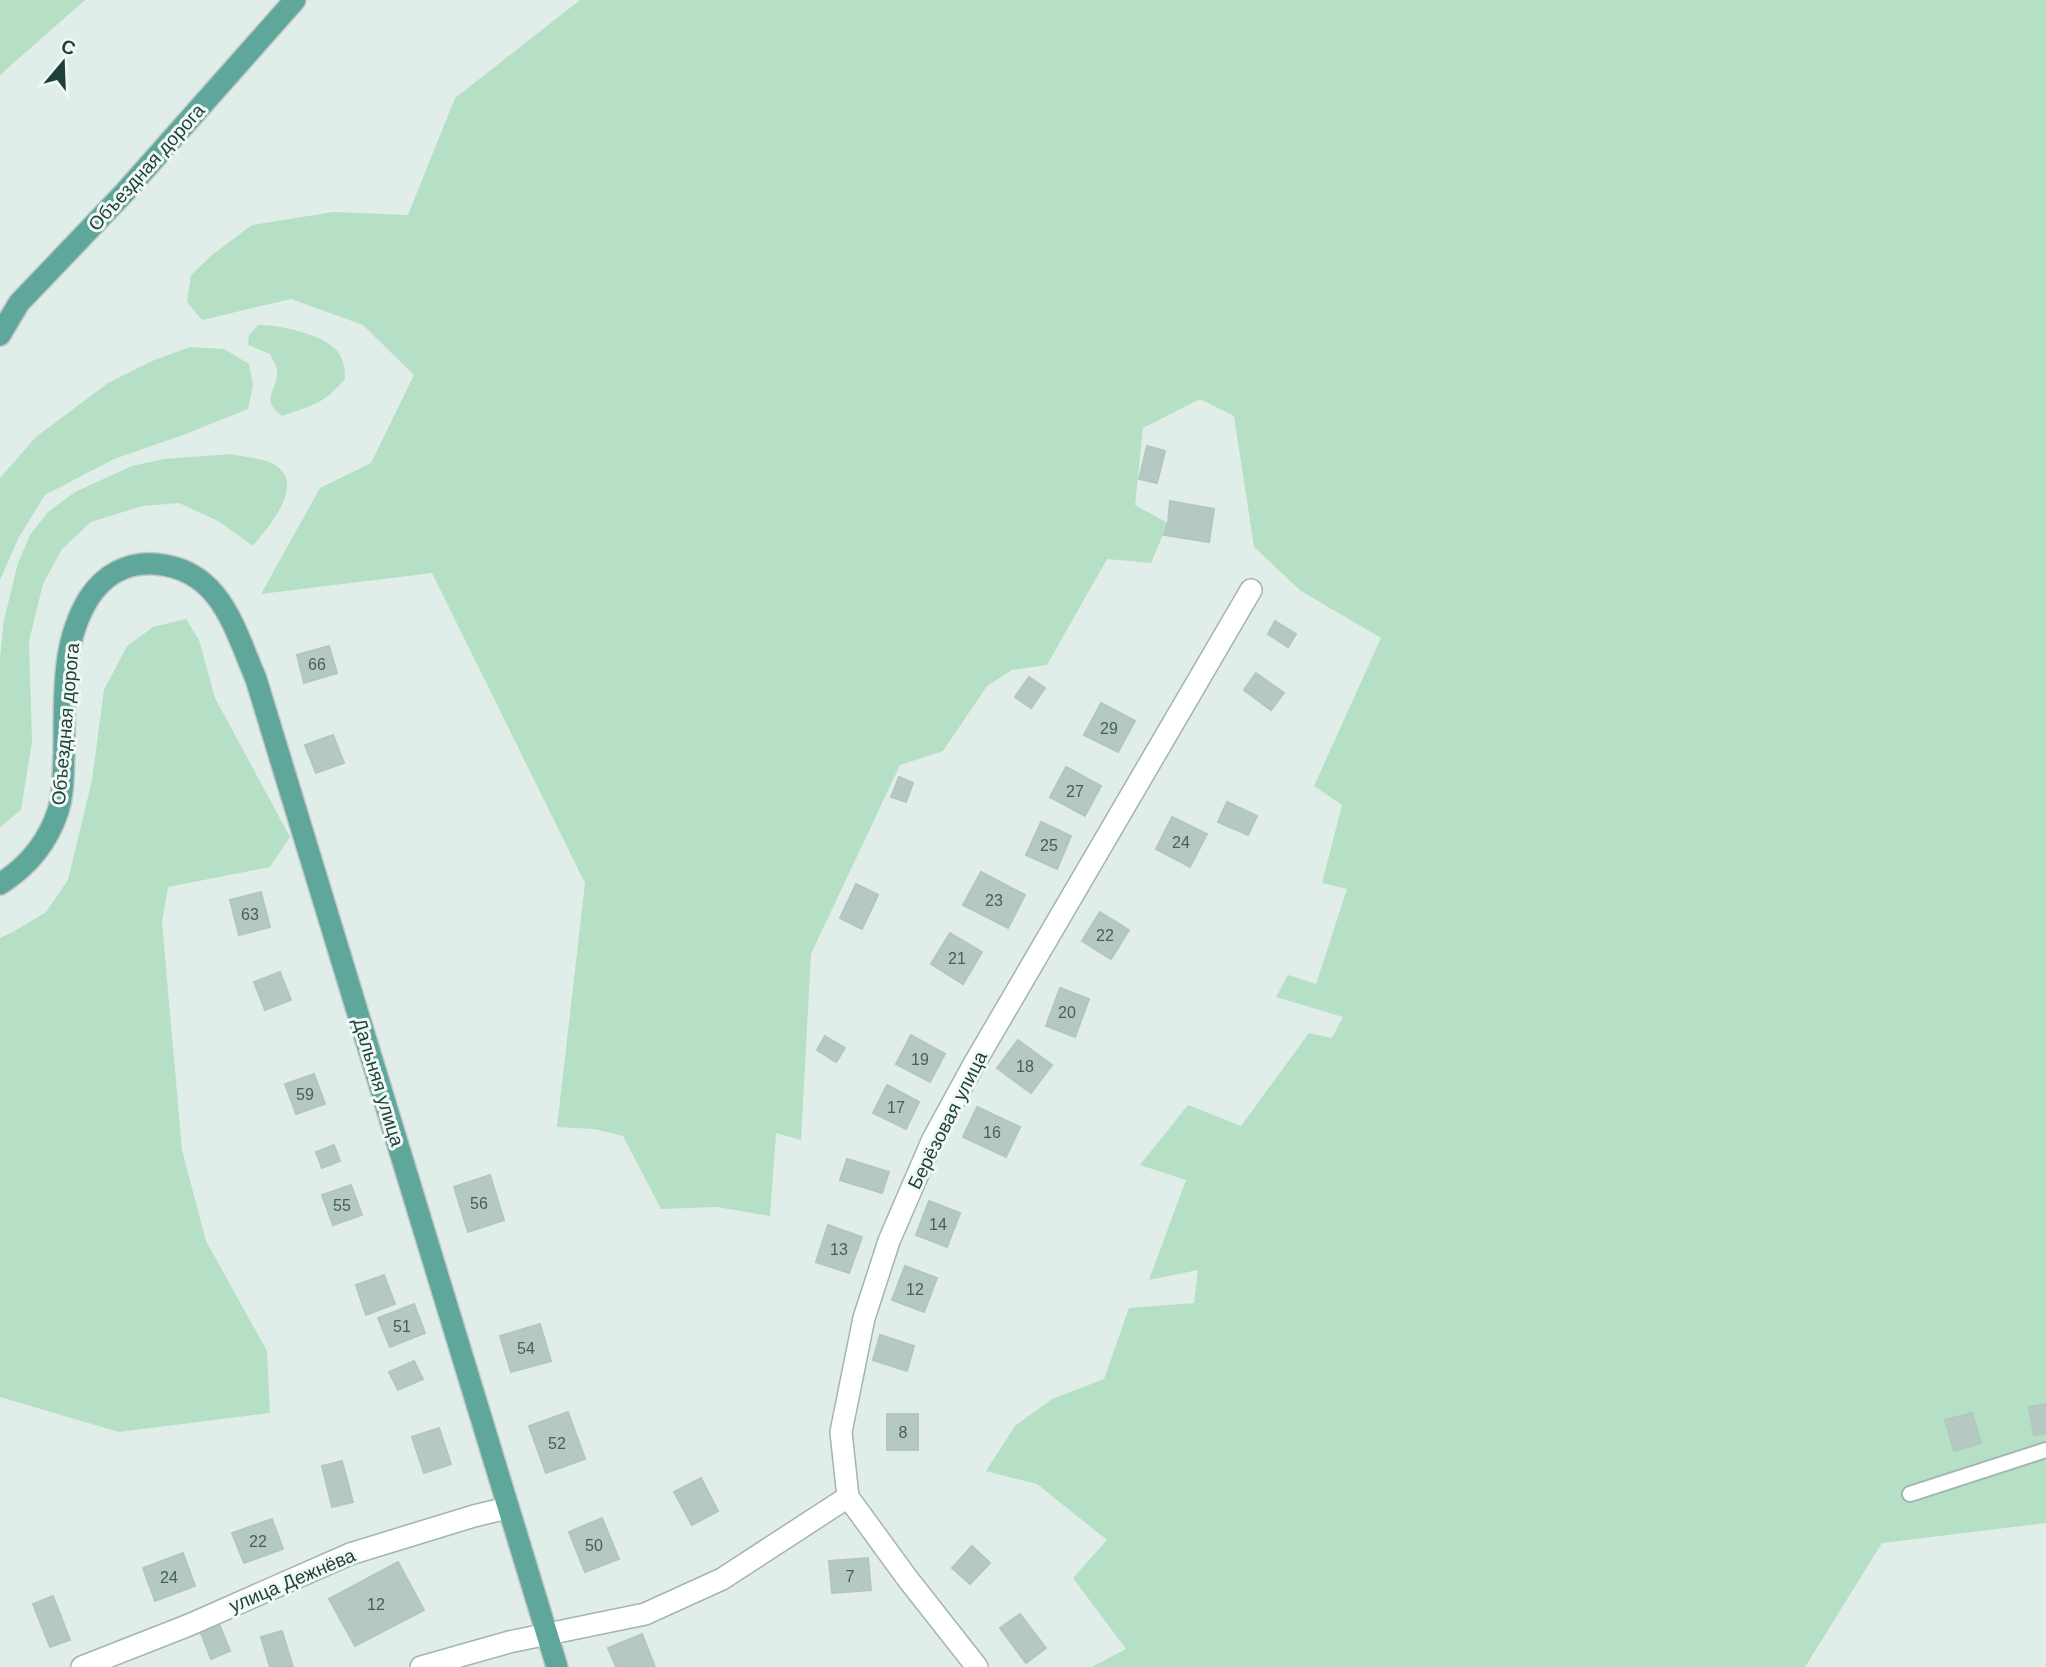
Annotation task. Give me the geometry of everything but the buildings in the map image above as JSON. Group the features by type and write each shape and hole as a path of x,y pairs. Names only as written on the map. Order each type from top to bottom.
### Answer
{"main road":[{"name":"Объездная дорога","path":"0,335 19,303 125,191 295,0"},
{"name":"Дальняя улица","path":"129,566 166,565 186,570 204,581 219,599 256,679 557,1667"},
{"name":"Объездная дорога","path":"0,884 20,869 42,845 59,809 63,787 66,674 76,622 97,585 112,573 129,566"}],"street":[{"name":"Берёзовая улица","path":"977,1667 848,1497 841,1432 863,1318 889,1241 933,1139 974,1064 1251,590"},
{"path":"421,1667 509,1642 645,1614 722,1579 848,1497"},
{"name":"улица Дежнёва","path":"82,1667 188,1625 350,1554 508,1508"}],"lane":[{"path":"1910,1494 2046,1450"}],"green space":[{"path":"0,0 85,0 0,75"},
{"path":"580,0 2046,0 2046,1523 1882,1543 1805,1667 1092,1667 1126,1649 1073,1578 1107,1540 1037,1484 986,1471 1015,1426 1052,1399 1104,1379 1129,1308 1194,1303 1198,1270 1149,1280 1186,1180 1140,1165 1188,1105 1241,1126 1309,1033 1332,1038 1343,1017 1276,997 1288,975 1316,984 1347,889 1322,883 1342,805 1314,786 1381,638 1301,591 1254,547 1234,416 1200,399 1143,428 1135,505 1168,523 1151,563 1107,559 1047,665 1012,670 987,686 943,751 900,765 811,954 801,1140 776,1133 770,1216 717,1207 661,1209 623,1136 594,1129 557,1127 585,883 432,573 261,594 320,488 371,463 414,375 363,325 291,299 202,320 187,302 191,275 212,255 252,225 333,212 408,215 455,98"},
{"path":"258,325 277,326 323,340 340,355 345,379 323,399 282,416 275,410 270,399 277,377 275,364 270,354 248,345 249,335"},
{"path":"190,347 224,349 249,364 253,385 248,409 114,459 45,495 19,537 0,580 0,478 36,437 108,383 152,361"},
{"path":"231,454 275,465 284,473 287,484 286,495 275,518 253,546 220,522 179,503 142,506 91,522 62,549 43,584 29,641 32,741 21,810 0,827 0,657 4,620 18,563 30,535 48,512 75,492 132,466 164,459"},
{"path":"186,619 199,640 215,698 290,837 270,867 168,887 162,922 182,1150 206,1241 267,1351 270,1413 119,1432 0,1397 0,938 46,912 68,880 92,780 104,690 127,646 153,627"}]}
